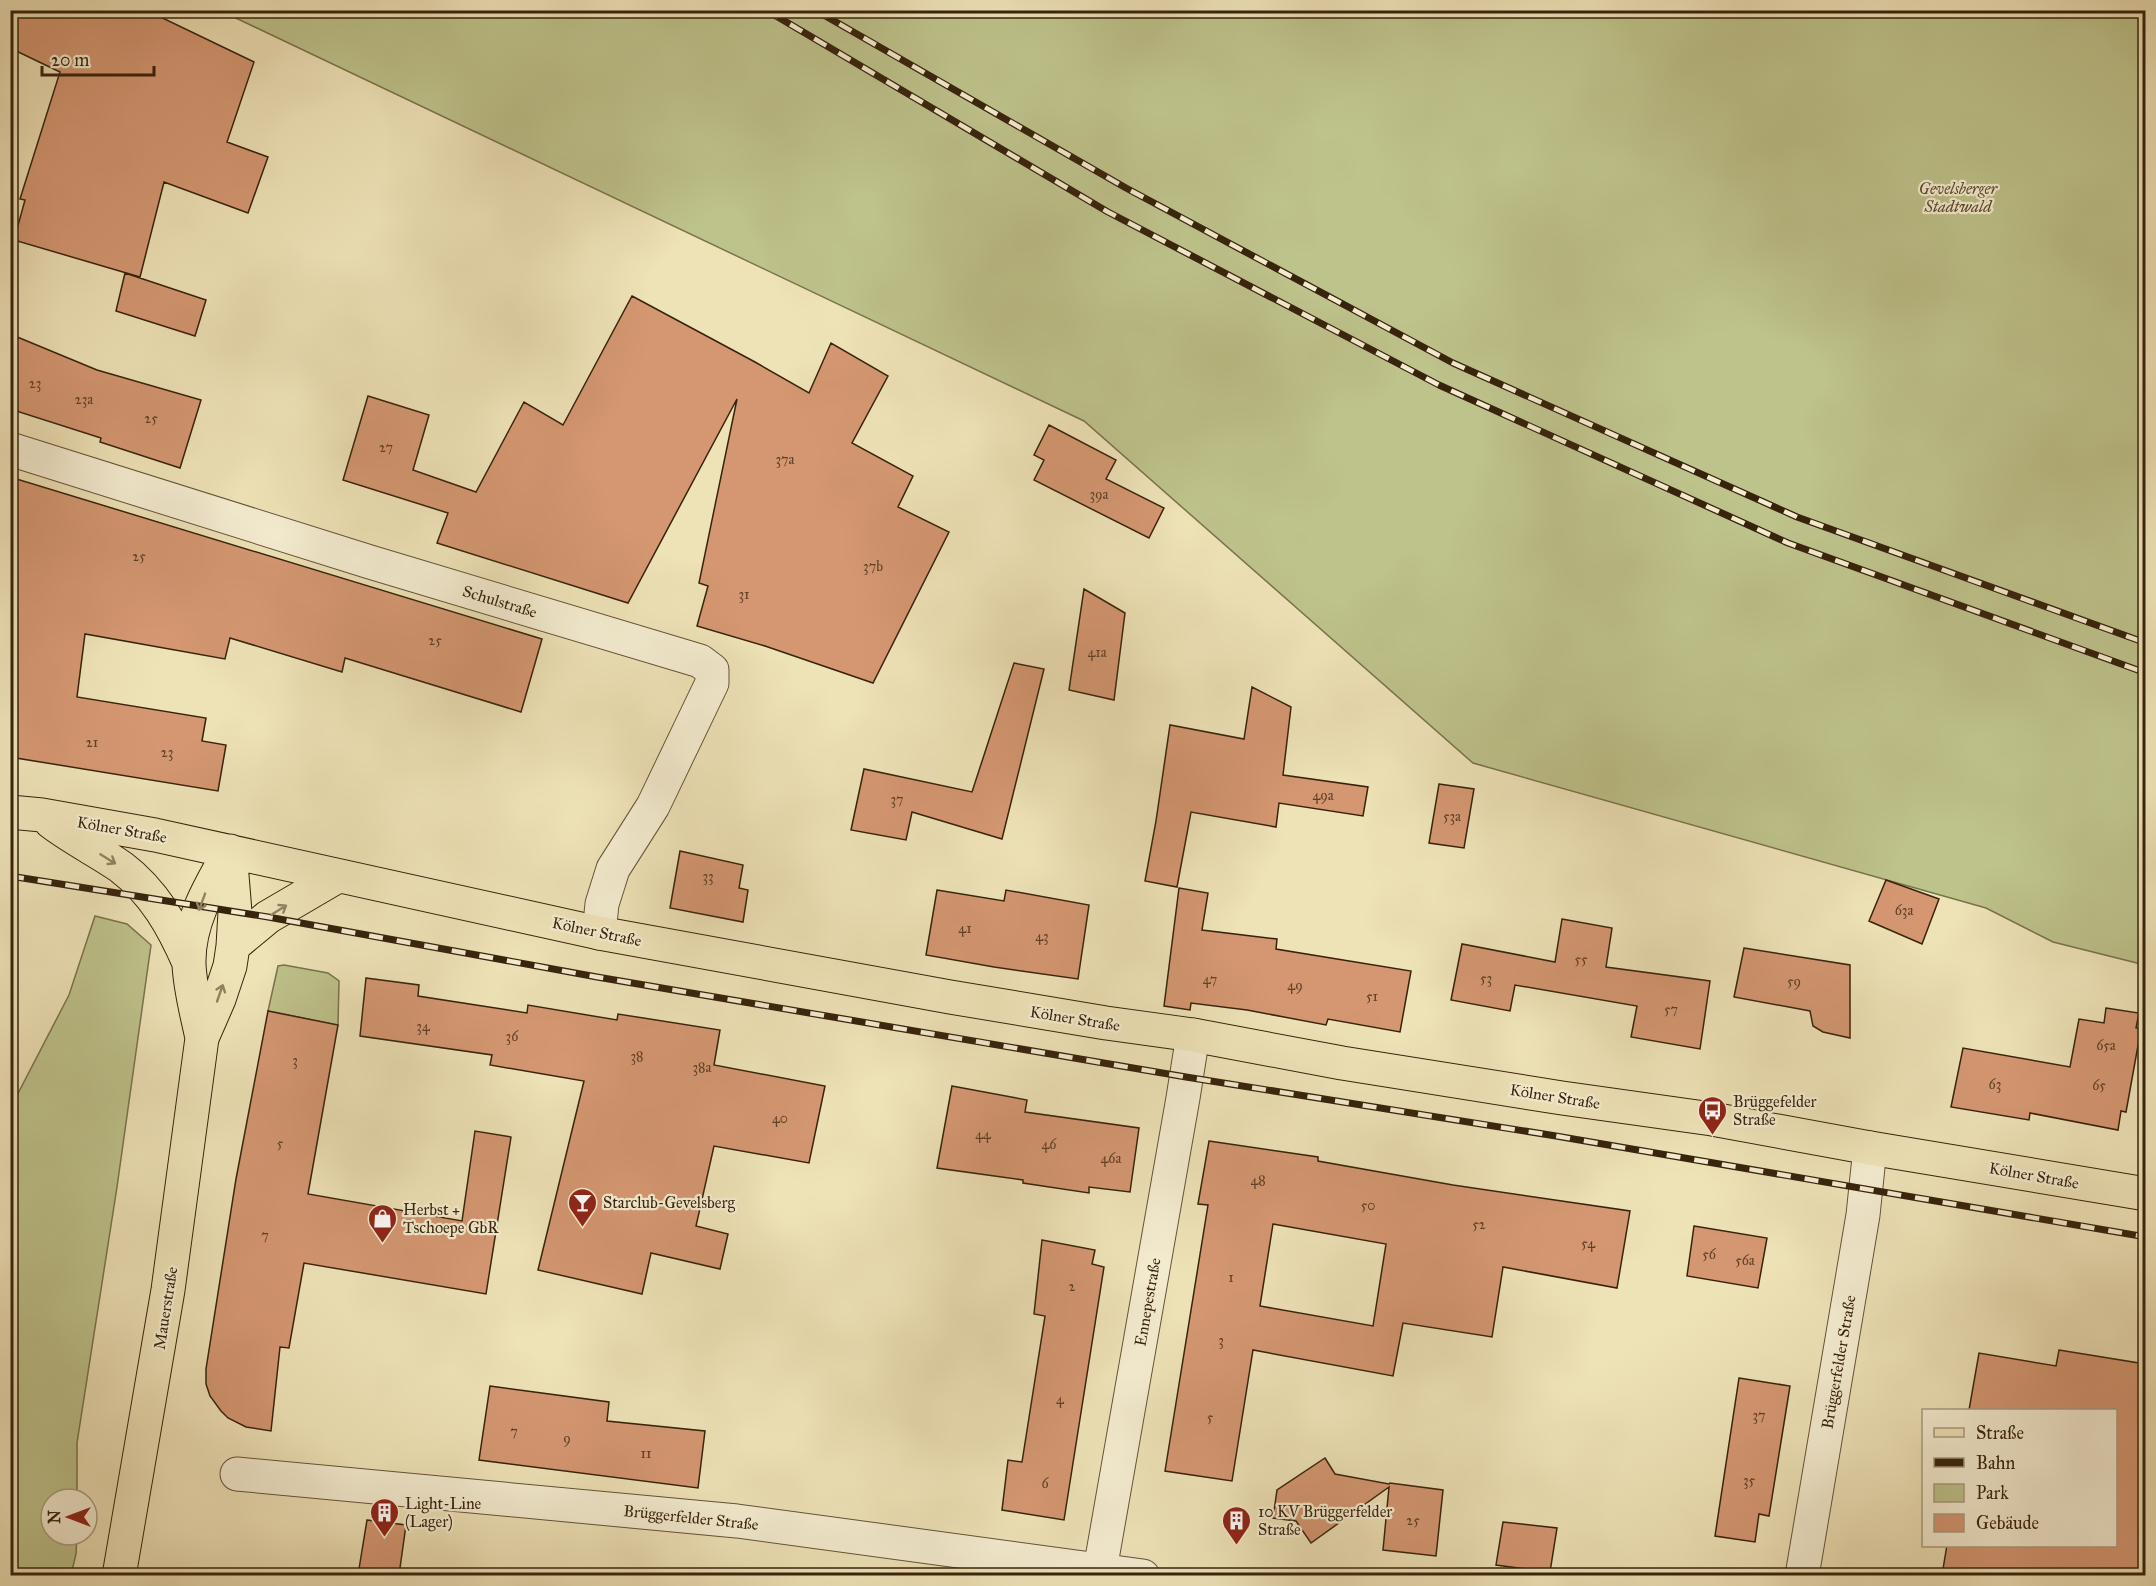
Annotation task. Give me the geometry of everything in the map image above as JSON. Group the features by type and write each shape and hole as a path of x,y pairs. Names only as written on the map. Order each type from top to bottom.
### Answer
{"main road":[{"name":"Kölner Straße","path":"10,812 42,815 155,835 599,933 950,997 1193,1035 1342,1063 1712,1119 2145,1194"},
{"path":"42,815 120,867 146,888 175,931 189,963"},
{"name":"Mauerstraße","path":"119,1575 168,1290 202,1038 230,966 235,912 230,851"},
{"name":"Mauerstraße","path":"202,1038 189,963 191,940 200,906 230,851"},
{"path":"233,946 268,917 338,876"}],"street":[{"name":"Schulstraße","path":"10,449 370,562 700,661 712,670 712,683 653,806 614,869 602,904 599,933"},
{"name":"Ennepestraße","path":"1100,1570 1184,1098 1193,1035"},
{"name":"Brüggerfelder Straße","path":"1802,1575 1863,1215 1870,1148"},
{"name":"Brüggerfelder Straße","path":"237,1474 737,1521 1143,1575"}],"green space":[{"name":"Gevelsberger Stadtwald","path":"221,11 2145,11 2145,965 2053,942 1986,908 1473,763 1084,421"},
{"path":"95,916 127,924 151,945 117,1187 77,1443 77,1487 39,1487 39,1547 76,1547 76,1554 71,1575 11,1575 11,1107 69,995"},
{"path":"284,965 328,973 339,981 338,1025 268,1011 278,966"}],"building":[{"path":"21,10 146,10 254,62 227,142 268,157 248,213 164,182 140,277 14,240 25,200 20,199 60,72 10,48 10,35"},
{"path":"125,273 206,300 195,336 116,311"},
{"path":"632,296 809,393 831,343 888,376 852,443 913,476 898,507 949,532 873,683 765,646 697,626 708,586 699,583 737,399 628,603 437,543 448,513 343,480 368,396 429,415 413,470 476,492 524,402 563,425"},
{"path":"10,334 97,370 201,400 180,468 100,442 101,438 10,409"},
{"path":"1049,425 1116,460 1106,479 1164,508 1149,538 1034,480 1044,460 1034,455"},
{"path":"10,477 542,639 521,712 345,658 342,672 230,638 225,659 85,634 77,697 206,718 202,741 226,745 218,791 10,757"},
{"path":"1084,589 1125,613 1114,700 1069,690"},
{"path":"1014,663 1044,669 1002,839 912,812 906,840 851,830 864,769 972,792"},
{"path":"1252,687 1291,707 1283,775 1368,787 1363,816 1279,803 1276,827 1191,812 1177,887 1145,881 1170,725 1244,739"},
{"path":"1439,784 1474,789 1464,848 1429,843"},
{"path":"680,851 743,865 739,888 748,890 743,922 670,908"},
{"path":"1886,880 1939,899 1922,944 1869,921"},
{"path":"1179,888 1208,893 1202,930 1277,939 1276,949 1411,971 1400,1032 1328,1019 1326,1025 1247,1010 1191,1003 1190,1010 1164,1006"},
{"path":"937,890 1004,901 1006,890 1089,905 1078,979 926,955"},
{"path":"1562,919 1612,928 1606,967 1710,981 1700,1049 1631,1037 1637,1006 1515,985 1510,1011 1451,1000 1462,944 1555,962"},
{"path":"1744,948 1850,965 1850,1038 1823,1032 1813,1026 1810,1011 1734,997"},
{"path":"366,978 419,985 418,996 527,1013 528,1005 617,1020 618,1014 720,1030 714,1065 825,1086 809,1163 714,1146 696,1226 728,1234 720,1269 651,1253 642,1294 538,1270 584,1081 490,1065 492,1055 360,1036"},
{"path":"2106,1008 2139,1013 2136,1028 2141,1029 2126,1112 2121,1111 2118,1130 2030,1113 2029,1120 1951,1107 1963,1048 2070,1067 2079,1019 2104,1023"},
{"path":"268,1011 338,1025 308,1194 462,1221 475,1131 511,1137 486,1294 304,1263 289,1348 280,1347 271,1431 246,1427 228,1418 210,1396 206,1384 206,1369 236,1179"},
{"path":"952,1086 1027,1100 1025,1112 1139,1128 1130,1192 1089,1187 1089,1193 1023,1183 1023,1180 937,1168"},
{"path":"1209,1141 1318,1157 1318,1161 1453,1185 1630,1211 1617,1288 1503,1267 1492,1337 1403,1323 1393,1376 1253,1350 1232,1481 1165,1471 1208,1205 1198,1204","holes":["1273,1224 1386,1244 1373,1326 1260,1306"]},
{"path":"1694,1226 1767,1238 1758,1288 1687,1276"},
{"path":"1042,1240 1095,1250 1092,1264 1104,1267 1064,1520 1002,1510 1008,1460 1022,1462 1045,1316 1034,1314"},
{"path":"2059,1350 2145,1364 2145,1575 1942,1575 1947,1547 2117,1547 2117,1409 1969,1409 1979,1353 2056,1366"},
{"path":"1739,1378 1790,1386 1769,1516 1759,1514 1755,1542 1715,1536"},
{"path":"490,1386 609,1402 607,1421 705,1431 698,1488 479,1460"},
{"path":"1325,1458 1335,1474 1389,1484 1443,1490 1436,1556 1383,1550 1389,1487 1311,1543 1296,1521 1273,1518 1277,1490"},
{"name":"Light-Line (Lager)","path":"367,1520 406,1525 399,1575 358,1575"},
{"path":"1503,1522 1557,1528 1550,1572 1496,1565"}],"railway":[{"path":"766,10 1108,212 1439,385 1788,543 2146,673"},
{"path":"815,10 1126,188 1453,363 1797,517 2146,643"},
{"path":"10,876 268,917 597,977 1186,1077 1556,1136 2146,1237"}],"place":[{"name":"Brüggefelder Straße","path":"1712,1136"},
{"name":"Starclub-Gevelsberg","path":"582,1228"},
{"name":"Herbst + Tschoepe GbR","path":"382,1244"},
{"name":"Light-Line (Lager)","path":"384,1538"},
{"name":"10 KV Brüggerfelder Straße","path":"1237,1546"}]}
